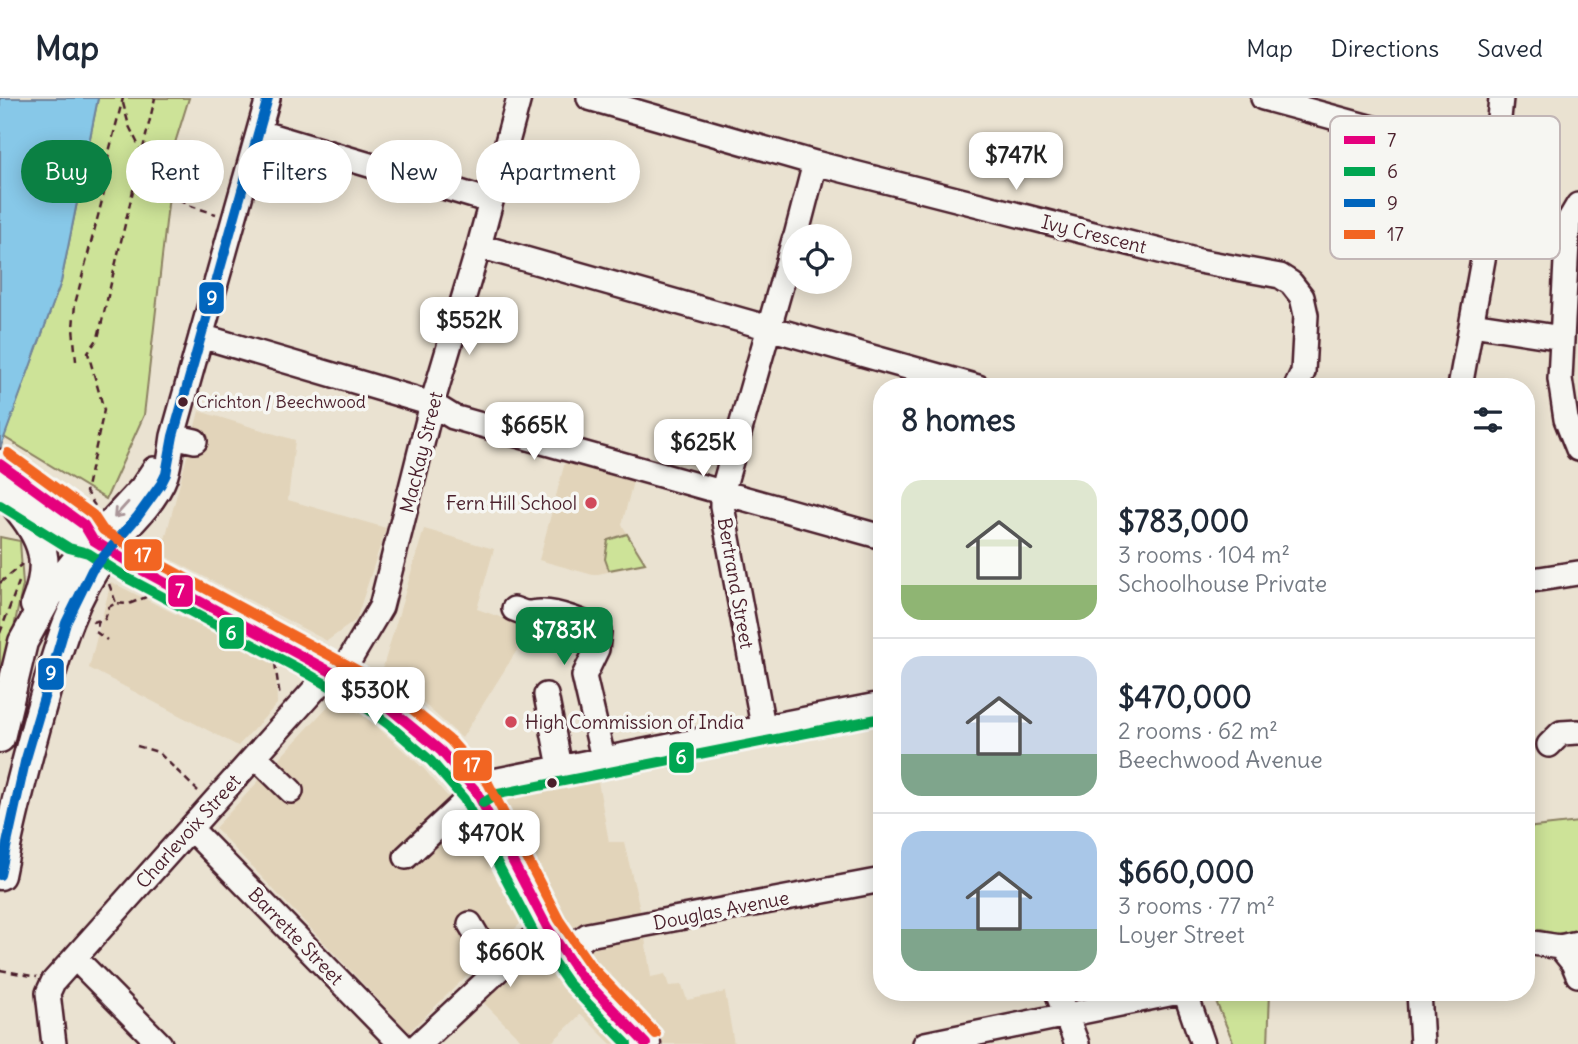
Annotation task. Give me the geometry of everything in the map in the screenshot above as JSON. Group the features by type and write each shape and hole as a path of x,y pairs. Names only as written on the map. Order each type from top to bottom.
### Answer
{"main road":[{"path":"4,480 76,536 100,545 334,673 372,694 397,713 440,751 476,791 547,927 579,974 646,1044"},
{"path":"0,738 12,638 40,592 44,568 44,552 32,526 4,480"},
{"path":"12,638 49,595 100,545"},
{"path":"0,874 25,762 57,650 71,610 92,570 100,545"}],"street":[{"path":"100,545 142,487 184,439 201,336 268,98"},
{"name":"MacKay Street","path":"507,140 519,98"},
{"name":"Ivy Crescent","path":"589,98 815,163 1199,261 1280,276 1292,283 1302,298 1306,315 1303,372 1300,378"},
{"path":"1263,98 1330,116"},
{"path":"1500,116 1501,98"},
{"path":"259,132 476,197"},
{"name":"Bertrand Street","path":"799,224 815,163"},
{"name":"MacKay Street","path":"334,673 351,659 381,607 432,404 490,203"},
{"path":"1578,205 1567,222 1560,379 1566,419 1578,449"},
{"path":"479,246 947,378"},
{"path":"1462,378 1483,259"},
{"name":"Bertrand Street","path":"763,726 722,506 722,493 782,286"},
{"path":"1472,324 1562,338"},
{"path":"201,336 432,404 453,417 873,535"},
{"path":"1535,580 1578,573"},
{"path":"514,609 529,615 542,612 574,619 596,628 599,632 597,649 584,676 603,758"},
{"name":"Charlevoix Street","path":"51,988 314,690 334,673"},
{"path":"546,695 560,767"},
{"path":"405,857 476,791 493,780 873,706"},
{"path":"1549,745 1561,733 1578,732"},
{"path":"255,756 291,791"},
{"name":"Barrette Street","path":"191,829 401,1044"},
{"name":"Douglas Avenue","path":"564,952 588,935 873,882"},
{"path":"470,924 490,958 500,968"},
{"path":"419,1044 547,927"},
{"path":"1535,943 1569,945 1578,975"},
{"path":"75,958 160,1044"},
{"path":"51,988 54,1044"},
{"path":"1060,1001 1077,1044"},
{"path":"925,1044 1137,1001"},
{"path":"1188,1001 1203,1044"},
{"path":"1420,1001 1422,1044"}],"path":[{"path":"123,98 124,112 136,140"},
{"path":"76,361 73,328 75,304 104,193 110,152 123,98"},
{"path":"145,140 155,98"},
{"path":"95,506 86,492 103,421 104,404 88,353 98,338 131,203"},
{"path":"186,203 218,214"},
{"path":"0,583 24,565 29,556"},
{"path":"12,638 21,577"},
{"path":"106,578 116,603"},
{"path":"105,619 109,607 116,603 129,604 146,597"},
{"path":"99,620 96,632 107,640"},
{"path":"275,663 281,702"},
{"path":"137,746 158,752 200,793"},
{"path":"0,970 39,977 51,988"}],"shaded area":[{"path":"199,411 295,440 288,500 386,528 356,620 327,641 161,554"},
{"name":"Fern Hill School","path":"565,462 633,481 622,525 647,564 593,575 539,560"},
{"path":"424,529 494,549 477,609 517,623 517,650 462,738 383,667"},
{"path":"111,582 276,664 277,704 238,746 89,668"},
{"path":"342,702 366,717 424,769 473,826 526,918 409,1032 215,828 329,705"},
{"path":"597,776 609,842 624,842 641,913 651,977 665,974 669,986 682,985 687,1000 725,992 734,1044 611,1044 581,1014 550,1044 525,1044 482,1001 567,926 507,802 517,789"}],"green space":[{"path":"98,98 189,98 176,140 126,140 126,203 168,203 144,415 106,499 4,437 61,282 77,203 112,203 112,140 90,140"},
{"path":"627,534 645,563 609,570 605,559 608,540"},
{"path":"0,537 20,541 23,585 0,693"},
{"path":"1578,822 1578,930 1557,934 1535,930 1535,827"},
{"path":"1216,1001 1270,1001 1268,1044 1234,1044"}],"water":[{"path":"0,98 98,98 90,140 21,140 21,203 77,203 61,282 0,449"}],"transit line":[{"name":"9","path":"0,875 25,762 66,623 92,570 138,516 166,474 173,436 268,98"},
{"name":"17","path":"8,453 93,515 103,530 143,555 379,682 451,741 488,783 559,920 590,965 656,1034"},
{"name":"7","path":"0,464 84,525 93,540 136,567 372,694 441,751 476,791 547,927 579,974 646,1044"},
{"name":"6","path":"0,505 69,548 88,553 129,579 305,672 364,706 388,724 431,761 464,799 535,935 568,983 627,1044"},
{"name":"6","path":"483,803 498,794 873,720"}],"place":[{"name":"Crichton / Beechwood","path":"183,402"},
{"name":"Fern Hill School","path":"591,503"},
{"name":"High Commission of India","path":"511,722"}]}
